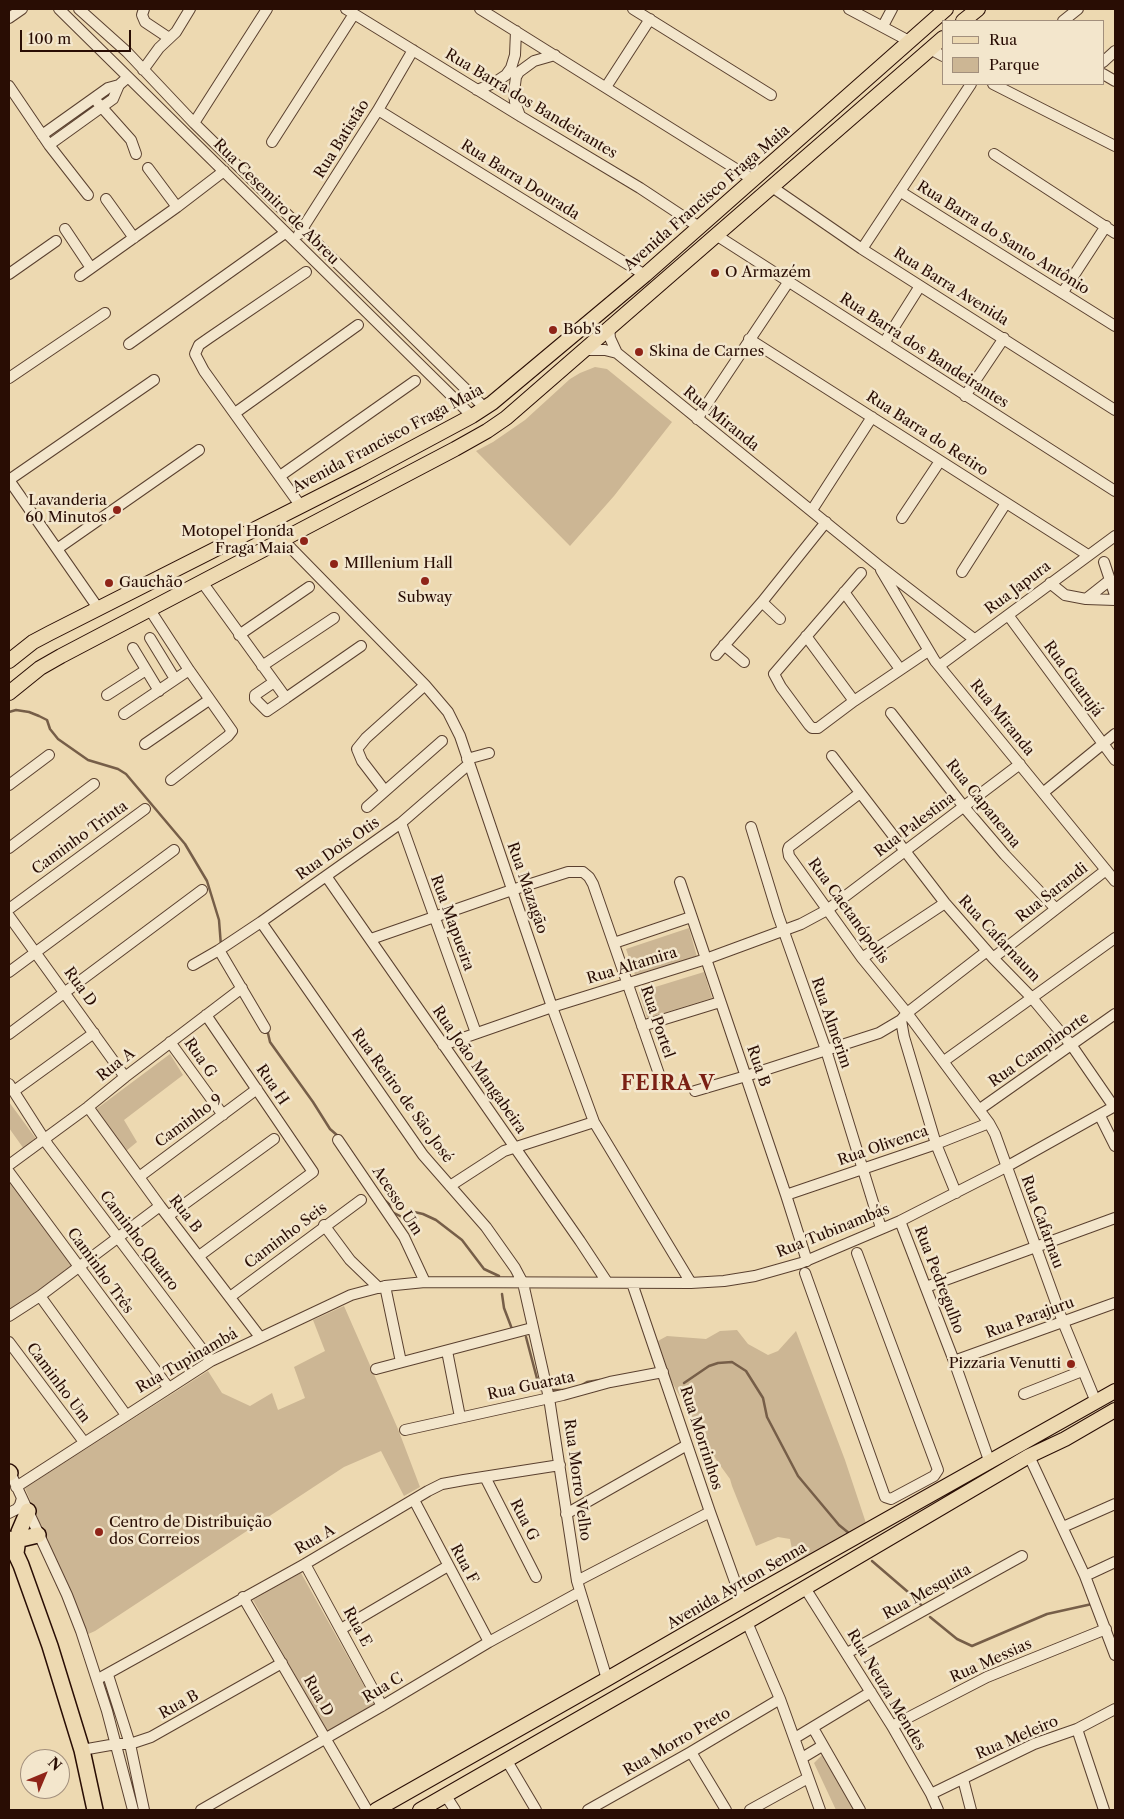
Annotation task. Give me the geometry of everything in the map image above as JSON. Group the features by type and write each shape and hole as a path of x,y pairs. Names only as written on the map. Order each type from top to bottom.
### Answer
{"highway":[{"path":"25,1505 14,1544 50,1646 82,1750 96,1810"},
{"path":"14,1544 38,1535"}],"main road":[{"name":"Avenida Francisco Fraga Maia","path":"9,661 33,642 364,474 485,408 645,275 946,9"},
{"path":"964,20 978,9"},
{"path":"9,693 40,668 61,656 410,473 466,443 506,418 942,39"},
{"path":"828,113 829,126 835,129 840,128"},
{"path":"808,131 818,128 823,131 825,136 822,144"},
{"path":"401,454 390,464 388,473 393,476 410,473"},
{"path":"364,474 384,474 387,480 381,488"},
{"name":"Avenida Ayrton Senna","path":"376,1810 607,1680 742,1601 1115,1392"},
{"path":"420,1810 747,1622 1029,1456 1065,1439 1115,1411"},
{"path":"1058,1424 1065,1439"}],"street":[{"path":"9,18 22,9"},
{"name":"Rua Cesemiro de Abreu","path":"59,9 472,416"},
{"name":"Rua Cesemiro de Abreu","path":"79,9 104,33 122,46 194,123 485,408"},
{"path":"144,9 142,15 145,22 168,38"},
{"path":"143,70 159,48 176,32 190,9"},
{"path":"194,123 267,9"},
{"path":"480,9 752,179"},
{"path":"633,9 771,95"},
{"path":"849,9 910,41"},
{"path":"883,26 892,9"},
{"path":"1065,20 1078,9"},
{"path":"272,142 350,11"},
{"name":"Rua Barra dos Bandeirantes","path":"350,11 640,188 699,227"},
{"path":"606,87 650,19"},
{"path":"516,31 516,78 514,92 520,116"},
{"path":"930,49 942,55"},
{"name":"Rua Batistão","path":"130,344 289,236 303,230 414,50"},
{"path":"1104,61 1115,51"},
{"path":"477,90 534,61 554,55"},
{"path":"42,135 110,87 119,85 128,77"},
{"path":"50,144 102,107 116,95 119,85"},
{"path":"862,249 970,85"},
{"path":"995,85 1115,146"},
{"path":"9,86 42,135 88,194"},
{"path":"94,98 131,140 136,154"},
{"name":"Rua Barra Dourada","path":"378,110 645,275"},
{"path":"994,154 1115,233"},
{"path":"148,168 177,207"},
{"path":"80,276 224,171"},
{"name":"Rua Barra Avenida","path":"772,187 862,249 1115,410"},
{"name":"Rua Barra do Santo Antônio","path":"901,192 1115,326"},
{"path":"106,199 134,238"},
{"path":"1063,292 1106,226"},
{"path":"65,229 91,268"},
{"name":"Rua Barra dos Bandeirantes","path":"716,235 1115,491"},
{"path":"9,274 56,241"},
{"path":"300,505 204,371 195,354 200,345 209,338 306,272"},
{"path":"697,419 789,281"},
{"path":"884,344 920,286"},
{"path":"370,316 382,306"},
{"path":"9,378 104,312"},
{"path":"235,413 358,325"},
{"path":"609,328 610,338 617,352"},
{"path":"965,396 1004,338"},
{"name":"Rua Barra do Retiro","path":"749,339 1088,555"},
{"path":"585,350 617,352"},
{"name":"Rua Miranda","path":"617,352 878,565 974,639"},
{"path":"98,608 9,480 154,380"},
{"path":"280,476 415,382"},
{"path":"812,510 872,417"},
{"path":"57,549 199,450"},
{"path":"902,518 940,461"},
{"path":"962,572 1006,503"},
{"path":"716,655 762,602 826,522"},
{"name":"Rua Japura","path":"939,666 1115,536"},
{"name":"Rua Mazagão","path":"282,539 425,685 450,707 463,736 468,762 552,1007 594,1122 692,1283"},
{"path":"1104,562 1115,595"},
{"name":"Rua Miranda","path":"878,565 928,651 939,666 1044,792 1115,882"},
{"path":"861,573 774,674 804,719 812,728 818,728 928,651"},
{"path":"1086,599 1110,580"},
{"path":"202,582 286,698"},
{"path":"1050,583 1065,595 1086,599 1115,600"},
{"path":"239,635 309,587"},
{"path":"844,592 900,669"},
{"path":"762,602 780,619"},
{"path":"150,610 209,700 231,729 231,733 172,780"},
{"name":"Rua Guarujá","path":"1008,615 1115,760"},
{"path":"262,666 334,618"},
{"path":"806,636 854,701"},
{"path":"150,638 175,679"},
{"path":"724,645 744,662"},
{"path":"274,682 255,696 255,699 267,711 361,646"},
{"path":"133,648 159,691"},
{"path":"107,695 146,670"},
{"path":"124,714 189,670"},
{"path":"385,791 362,761 356,749 425,685"},
{"path":"145,744 209,700"},
{"name":"Rua Capanema","path":"891,713 964,807 1005,855 1056,909"},
{"path":"1044,792 1115,734"},
{"path":"367,807 442,741"},
{"path":"468,762 489,752"},
{"path":"9,785 49,755"},
{"name":"Rua Cafarnaum","path":"832,756 945,903 990,955 1032,998 1072,1046 1114,1106"},
{"name":"Rua Dois Otis","path":"223,947 401,823 468,762"},
{"name":"Rua Palestina","path":"827,910 1020,764"},
{"path":"9,848 94,784"},
{"name":"Rua Caetanópolis","path":"860,793 789,847 789,856 904,1017 944,1061"},
{"name":"Caminho Trinta","path":"9,909 145,809"},
{"name":"Rua Mapueira","path":"401,823 476,1033"},
{"name":"Rua Almerim","path":"751,827 784,930 826,1050 881,1228"},
{"path":"9,972 174,850"},
{"name":"Rua Sarandi","path":"695,1091 879,1033 1056,909 1106,870"},
{"name":"Rua Portel","path":"512,890 568,872 578,871 589,876 660,1077"},
{"name":"Rua João Mangabeira","path":"326,876 580,1241 606,1282"},
{"name":"Rua B","path":"680,882 786,1194 806,1261"},
{"path":"9,1034 202,890"},
{"path":"370,939 512,890"},
{"path":"862,958 945,903"},
{"name":"Rua Altamira","path":"443,1044 552,1007 706,959 801,924 827,910"},
{"name":"Rua D","path":"9,916 125,1077"},
{"path":"614,943 691,917"},
{"name":"Rua Retiro de São José","path":"261,922 423,1155 486,1227 515,1268 523,1283"},
{"path":"944,1061 1115,938"},
{"path":"193,965 223,947 242,988 265,1028"},
{"name":"Rua A","path":"9,1165 88,1107 242,988"},
{"path":"642,1026 720,1002"},
{"name":"Rua Campinorte","path":"980,1110 1115,1014"},
{"name":"Rua H","path":"199,1256 313,1172 206,1015"},
{"path":"904,1017 904,1037 936,1144 956,1193"},
{"path":"11,1088 94,1033"},
{"name":"Rua G","path":"170,1042 223,1115"},
{"name":"Rua Cafarnau","path":"944,1061 989,1122 995,1134 1063,1322 1096,1402"},
{"name":"Caminho Quatro","path":"11,1088 48,1145 211,1361"},
{"name":"Caminho 9","path":"138,1177 257,1089"},
{"name":"Rua Tubinambás","path":"382,1287 425,1282 692,1283 742,1279 806,1261 900,1221 1006,1167 1100,1116 1114,1106"},
{"name":"Rua B","path":"88,1107 138,1177 260,1337"},
{"path":"1100,1116 1115,1146"},
{"path":"450,1186 498,1154 594,1122"},
{"name":"Rua Olivenca","path":"786,1194 936,1144 989,1122"},
{"path":"168,1216 274,1139"},
{"name":"Acesso Um","path":"338,1140 404,1237 425,1282"},
{"name":"Caminho Três","path":"9,1172 168,1387"},
{"name":"Caminho Seis","path":"230,1296 361,1200"},
{"path":"9,1316 40,1296 160,1206"},
{"path":"926,1288 1115,1218"},
{"name":"Rua Pedregulho","path":"900,1221 954,1361 990,1463"},
{"path":"324,1226 350,1260 382,1287 401,1362"},
{"path":"805,1273 884,1497 891,1499 934,1476 938,1470 857,1253"},
{"name":"Rua Morro Velho","path":"523,1283 549,1398 577,1581 607,1680"},
{"name":"Rua Morrinhos","path":"632,1283 742,1601"},
{"name":"Rua Tupinambá","path":"11,1476 84,1442 211,1361 351,1295 382,1287"},
{"path":"40,1296 126,1415"},
{"name":"Rua Parajuru","path":"954,1361 1115,1302"},
{"path":"376,1369 532,1328"},
{"name":"Caminho Um","path":"9,1342 84,1442"},
{"path":"447,1351 460,1417"},
{"path":"1024,1394 1082,1371"},
{"name":"Rua Guarata","path":"405,1430 549,1398 610,1382 663,1372"},
{"path":"566,1514 687,1445"},
{"path":"1029,1456 1085,1576 1115,1655"},
{"name":"Rua A","path":"98,1679 304,1564 442,1484 560,1465"},
{"path":"11,1476 67,1595 98,1679 132,1810"},
{"name":"Rua G","path":"484,1477 536,1577"},
{"path":"897,1496 904,1510"},
{"name":"Rua F","path":"414,1500 489,1642"},
{"path":"1063,1527 1115,1504"},
{"path":"9,1513 20,1505 25,1505"},
{"path":"577,1581 710,1512"},
{"name":"Rua Mesquita","path":"847,1653 1022,1556"},
{"path":"1085,1576 1115,1562"},
{"name":"Rua E","path":"304,1564 382,1706"},
{"path":"341,1629 448,1566"},
{"name":"Rua Neuza Mendes","path":"805,1588 892,1726 931,1794 938,1810"},
{"name":"Rua C","path":"201,1810 489,1642 580,1592"},
{"name":"Rua D","path":"244,1597 367,1810"},
{"path":"747,1622 780,1699 820,1810"},
{"name":"Rua Messias","path":"892,1726 987,1677 1106,1629"},
{"name":"Rua B","path":"82,1750 116,1744 130,1744 151,1737 181,1722 282,1663"},
{"path":"108,1675 130,1744 144,1810"},
{"path":"795,1738 871,1692"},
{"name":"Rua Morro Preto","path":"588,1810 780,1699"},
{"name":"Rua Meleiro","path":"931,1794 1034,1744 1077,1728 1115,1709"},
{"path":"813,1728 860,1810"},
{"path":"1077,1728 1104,1810"},
{"path":"802,1758 822,1746"},
{"path":"691,1752 726,1810"},
{"path":"507,1761 536,1810"},
{"path":"750,1810 808,1778"},
{"path":"963,1779 971,1810"},
{"path":"446,1796 455,1810"}],"green space":[{"path":"595,367 607,369 672,422 614,496 570,546 476,451 525,420 570,379"},
{"path":"689,928 697,957 635,975 626,949"},
{"path":"704,972 712,998 647,1018 639,992"},
{"path":"170,1054 183,1075 124,1120 137,1142 126,1151 95,1110"},
{"path":"9,1102 37,1140 24,1149 9,1128"},
{"path":"9,1180 72,1266 9,1311"},
{"path":"344,1306 398,1429 420,1487 404,1496 381,1451 344,1467 95,1631 86,1635 25,1488 208,1371 222,1393 250,1406 272,1393 278,1410 305,1398 294,1367 325,1351 313,1320"},
{"path":"737,1330 748,1344 768,1355 778,1351 796,1331 845,1460 867,1526 795,1565 790,1539 778,1537 756,1546 730,1479 717,1461 670,1379 656,1342 667,1336 706,1339 720,1331"},
{"path":"301,1573 376,1707 328,1734 253,1600"},
{"path":"823,1754 858,1810 836,1810 814,1763"}],"waterway":[{"path":"9,712 16,710 29,712 47,720 50,729 58,739 88,760 118,769 126,774 185,844 207,881 219,920 221,946"},
{"path":"267,1029 270,1042 330,1129 338,1136"},
{"path":"383,1199 389,1204 392,1212 402,1217 410,1211 436,1220 462,1240 484,1269 499,1276"},
{"path":"502,1294 504,1308 512,1329"},
{"path":"526,1337 540,1390"},
{"path":"684,1383 709,1366 718,1363 732,1362 746,1371 763,1398 767,1417 798,1476 839,1525 850,1534"},
{"path":"580,1386 587,1382 600,1380"},
{"path":"554,1390 565,1390"},
{"path":"872,1561 923,1607"},
{"path":"930,1617 957,1639 972,1646 1047,1614 1092,1604"}],"place":[{"name":"O Armazém","path":"715,273"},
{"name":"Bob's","path":"553,330"},
{"name":"Skina de Carnes","path":"639,352"},
{"name":"Lavanderia 60 Minutos","path":"117,510"},
{"name":"Motopel Honda Fraga Maia","path":"304,541"},
{"name":"MIllenium Hall","path":"334,564"},
{"name":"Subway","path":"425,581"},
{"name":"Gauchão","path":"109,583"},
{"name":"Pizzaria Venutti","path":"1071,1364"},
{"name":"Centro de Distribuição dos Correios","path":"99,1532"}],"district":[{"name":"FEIRA V","path":"668,1084"}]}
